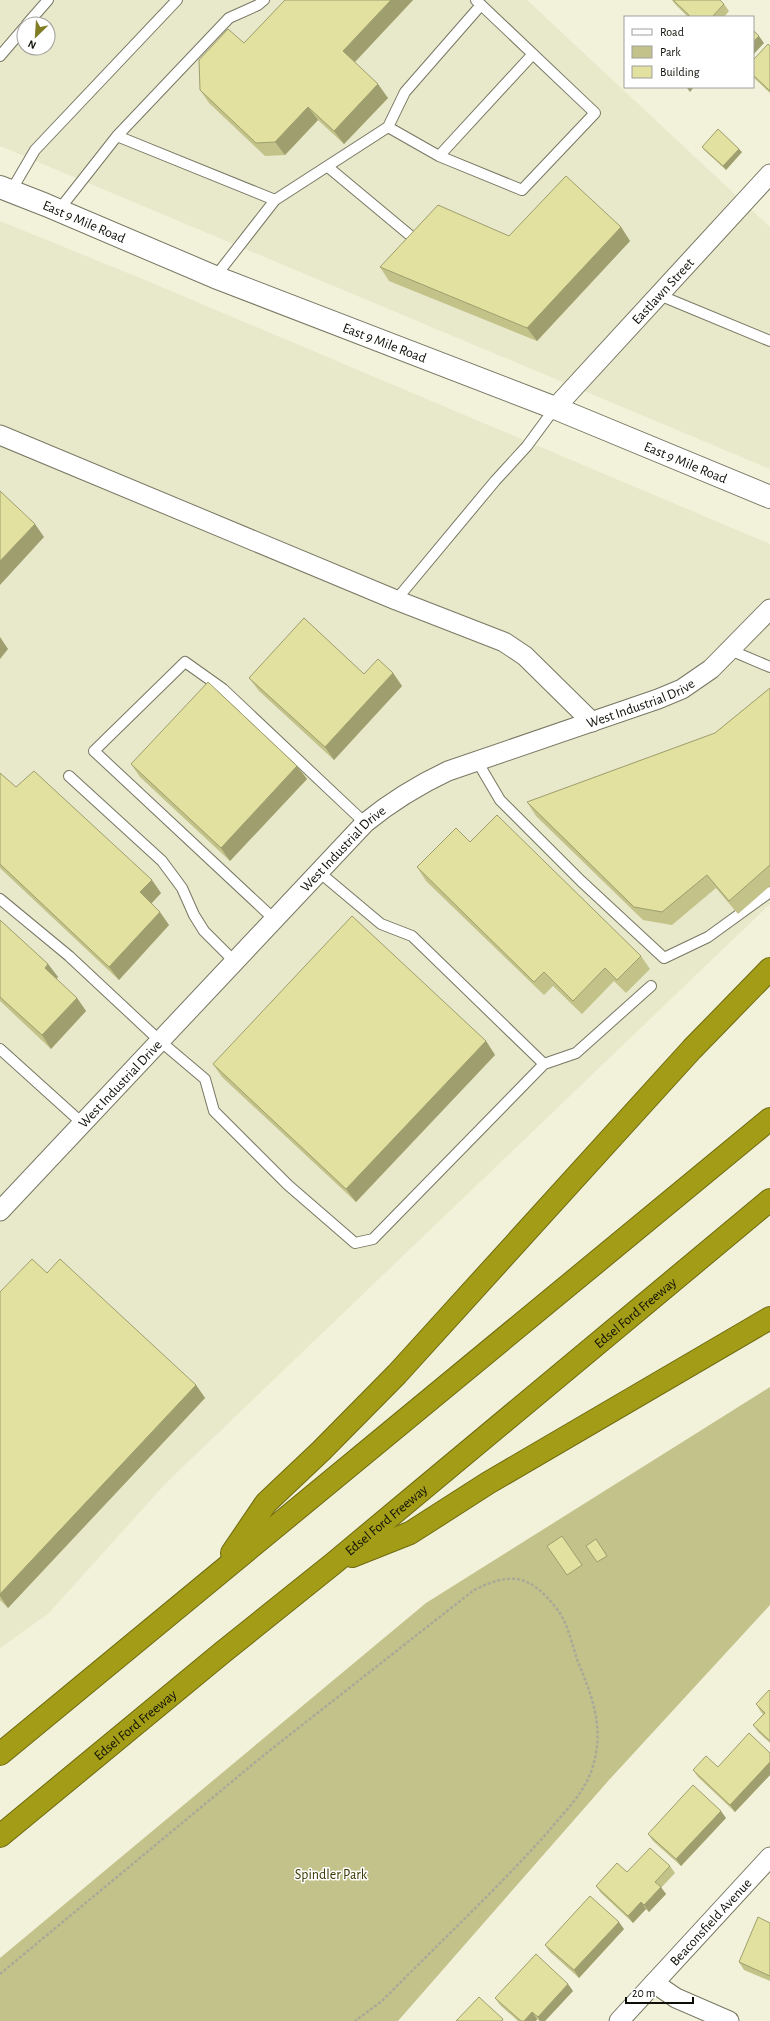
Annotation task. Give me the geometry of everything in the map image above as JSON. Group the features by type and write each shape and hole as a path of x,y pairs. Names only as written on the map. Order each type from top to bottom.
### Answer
{"highway":[{"path":"219,1573 266,1503 321,1451 397,1374 692,1049 770,969"},
{"path":"0,1754 770,1119"},
{"name":"Edsel Ford Freeway","path":"0,1836 223,1652 334,1563 770,1200"},
{"path":"334,1563 410,1533 488,1483 770,1318"}],"main road":[{"name":"East 9 Mile Road","path":"5,189 215,277 555,408 770,497"}],"street":[{"name":"Eastlawn Street","path":"555,408 770,174"},
{"path":"0,435 396,600 504,642 525,656 592,722"},
{"name":"West Industrial Drive","path":"0,1211 365,823 394,800 418,785 477,761 658,699 682,688 711,669 770,609"},
{"name":"Beaconsfield Avenue","path":"619,2021 770,1857"},
{"path":"654,1983 676,1998 730,2021"}],"lane":[{"path":"34,16 48,0"},
{"path":"5,189 35,150 177,0"},
{"path":"58,211 117,136 229,18 258,5 264,0"},
{"path":"215,277 275,200 388,127 405,92 479,3 595,113 522,190 439,156 388,127"},
{"path":"0,56 16,37"},
{"path":"439,156 533,54"},
{"path":"117,136 275,200"},
{"path":"328,166 418,242"},
{"path":"659,295 770,342"},
{"path":"396,600 495,481 527,446 555,408"},
{"path":"730,650 770,667"},
{"path":"275,920 94,751 186,662 223,689 365,823"},
{"path":"477,761 500,800 581,881 664,958 708,937 770,892"},
{"path":"69,776 162,861 182,888 194,915 204,931 235,962"},
{"path":"320,872 381,924 412,936 544,1064"},
{"path":"0,899 69,956 160,1041 205,1079 214,1111 288,1184 355,1243 373,1239 544,1064 576,1053 651,986"},
{"path":"0,1049 82,1123"}],"path":[{"path":"0,1974 264,1755 474,1590 495,1580 512,1578 528,1583 544,1592 562,1615 589,1689 598,1724 598,1741 592,1770 585,1787 529,1852 382,2001 355,2021"}],"shaded area":[{"path":"0,0 527,0 770,227 770,469 0,146"},
{"path":"0,221 145,280 770,544 770,904 167,1482 48,1614 0,1648"}],"green space":[{"name":"Spindler Park","path":"770,1387 770,1605 609,1780 398,2021 0,2021 0,1958 426,1603"}],"building":[{"path":"285,0 391,0 343,51 378,84 334,131 308,107 275,142 256,143 200,90 199,60 228,29 244,43"},
{"path":"673,0 720,0 724,4 713,16 690,16"},
{"path":"754,31 759,36 754,41"},
{"path":"768,44 770,46 770,91 754,76 754,59"},
{"path":"718,129 739,149 723,166 702,147"},
{"path":"566,176 621,227 527,328 380,267 438,205 509,236"},
{"path":"0,491 35,524 0,561"},
{"path":"304,618 364,674 378,659 393,673 325,747 249,678"},
{"path":"208,682 297,766 221,848 131,764"},
{"path":"770,688 770,865 729,901 707,875 662,912 634,907 527,802 715,733"},
{"path":"34,771 152,880 140,892 160,912 109,967 0,864 0,773 16,787"},
{"path":"497,815 641,956 617,980 605,968 573,1001 544,972 534,982 417,867 456,828 470,842"},
{"path":"352,916 486,1041 346,1189 213,1064"},
{"path":"0,920 48,964 45,968 77,998 42,1035 0,997"},
{"path":"32,1259 47,1273 60,1259 196,1385 0,1594 0,1292"},
{"path":"562,1536 582,1565 567,1575 547,1546"},
{"path":"596,1539 607,1556 597,1562 586,1546"},
{"path":"769,1690 770,1741 753,1725 765,1713 756,1704"},
{"path":"749,1733 770,1753 770,1762 730,1805 693,1770 706,1756 718,1767"},
{"path":"693,1785 721,1811 676,1859 648,1834"},
{"path":"650,1848 670,1866 655,1882 661,1887 644,1905 641,1902 628,1916 596,1886 617,1863 627,1872"},
{"path":"590,1896 619,1922 574,1970 545,1945"},
{"path":"758,1917 770,1923 770,1976 739,1962"},
{"path":"536,1954 568,1984 538,2017 532,2012 524,2021 521,2021 495,1998"},
{"path":"479,1997 503,2019 502,2021 456,2021"}]}
